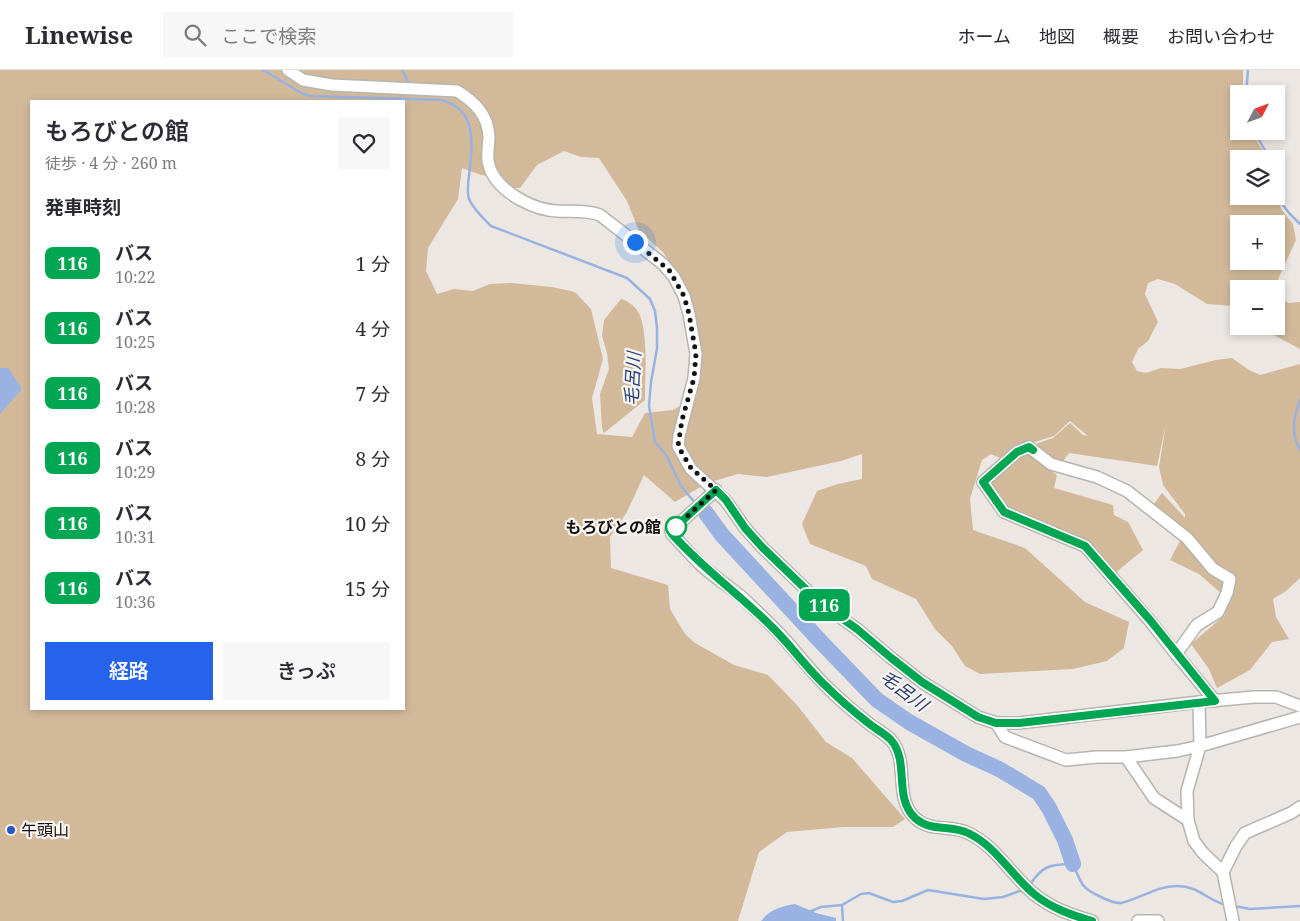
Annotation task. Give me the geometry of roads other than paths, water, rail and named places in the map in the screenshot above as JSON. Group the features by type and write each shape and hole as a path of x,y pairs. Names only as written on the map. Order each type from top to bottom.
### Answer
{"street":[{"path":"288,70 303,80 332,85 458,91 469,98 486,120 489,135 488,161 497,180 509,192 538,208 556,212 592,212 600,215 663,264 674,277 684,296 696,354 694,378 682,420 678,446 691,468 714,492 726,500 745,528 763,548 820,603 857,629 922,682 978,717 996,723 1027,722 1199,702 1276,697 1300,706"},
{"path":"1176,654 1196,624 1218,612 1227,593 1230,579 1213,569 1187,538 1127,492 1112,483 1051,464 1029,447 1017,452 983,482 1004,512 1085,546 1215,701"},
{"path":"714,492 671,531 672,534 700,563 743,598 775,629 825,686 890,740 897,750 906,806 914,816 926,826 958,830 974,836 996,854 1034,894 1048,904 1067,913 1092,921"},
{"path":"1199,702 1200,746 1187,791 1188,820 1194,841 1203,853 1223,872 1233,919"},
{"path":"996,723 1005,737 1061,760 1126,758 1177,751 1300,717"},
{"path":"1126,758 1154,798 1188,820"},
{"path":"1223,872 1245,833 1300,808"},
{"path":"1138,921 1158,921"}],"water":[{"path":"0,368 8,368 21,387 21,390 0,414"},
{"path":"795,904 816,913 836,918 836,921 761,921 776,909"}],"waterway":[{"name":"毛呂川","path":"263,70 303,94 311,96 441,100 453,105 462,112 470,130 469,199 476,210 491,226 627,278 650,299 655,311 657,328 657,349 649,406 655,442 666,455 681,486 696,504"},
{"path":"402,70 409,84"},
{"path":"1247,85 1248,70"},
{"path":"1259,140 1265,150"},
{"path":"1283,205 1300,224"},
{"path":"1300,400 1294,426 1295,438 1300,450"},
{"name":"毛呂川","path":"706,513 722,535 877,700 909,722 966,754 999,769 1039,793 1065,840 1073,864"},
{"name":"毛呂川","path":"1029,886 1042,870 1052,866 1073,864 1086,888 1112,902 1121,903 1155,890 1177,886 1192,888 1227,905"},
{"path":"809,912 821,907 842,905 861,894 869,893 893,902 902,901 928,890 984,899 1003,897 1025,889"},
{"path":"842,905 843,921"},
{"name":"毛呂川","path":"1234,906 1250,909 1300,906"}],"place":[{"name":"もろびとの館","path":"676,527"},
{"name":"午頭山","path":"11,830"}]}
